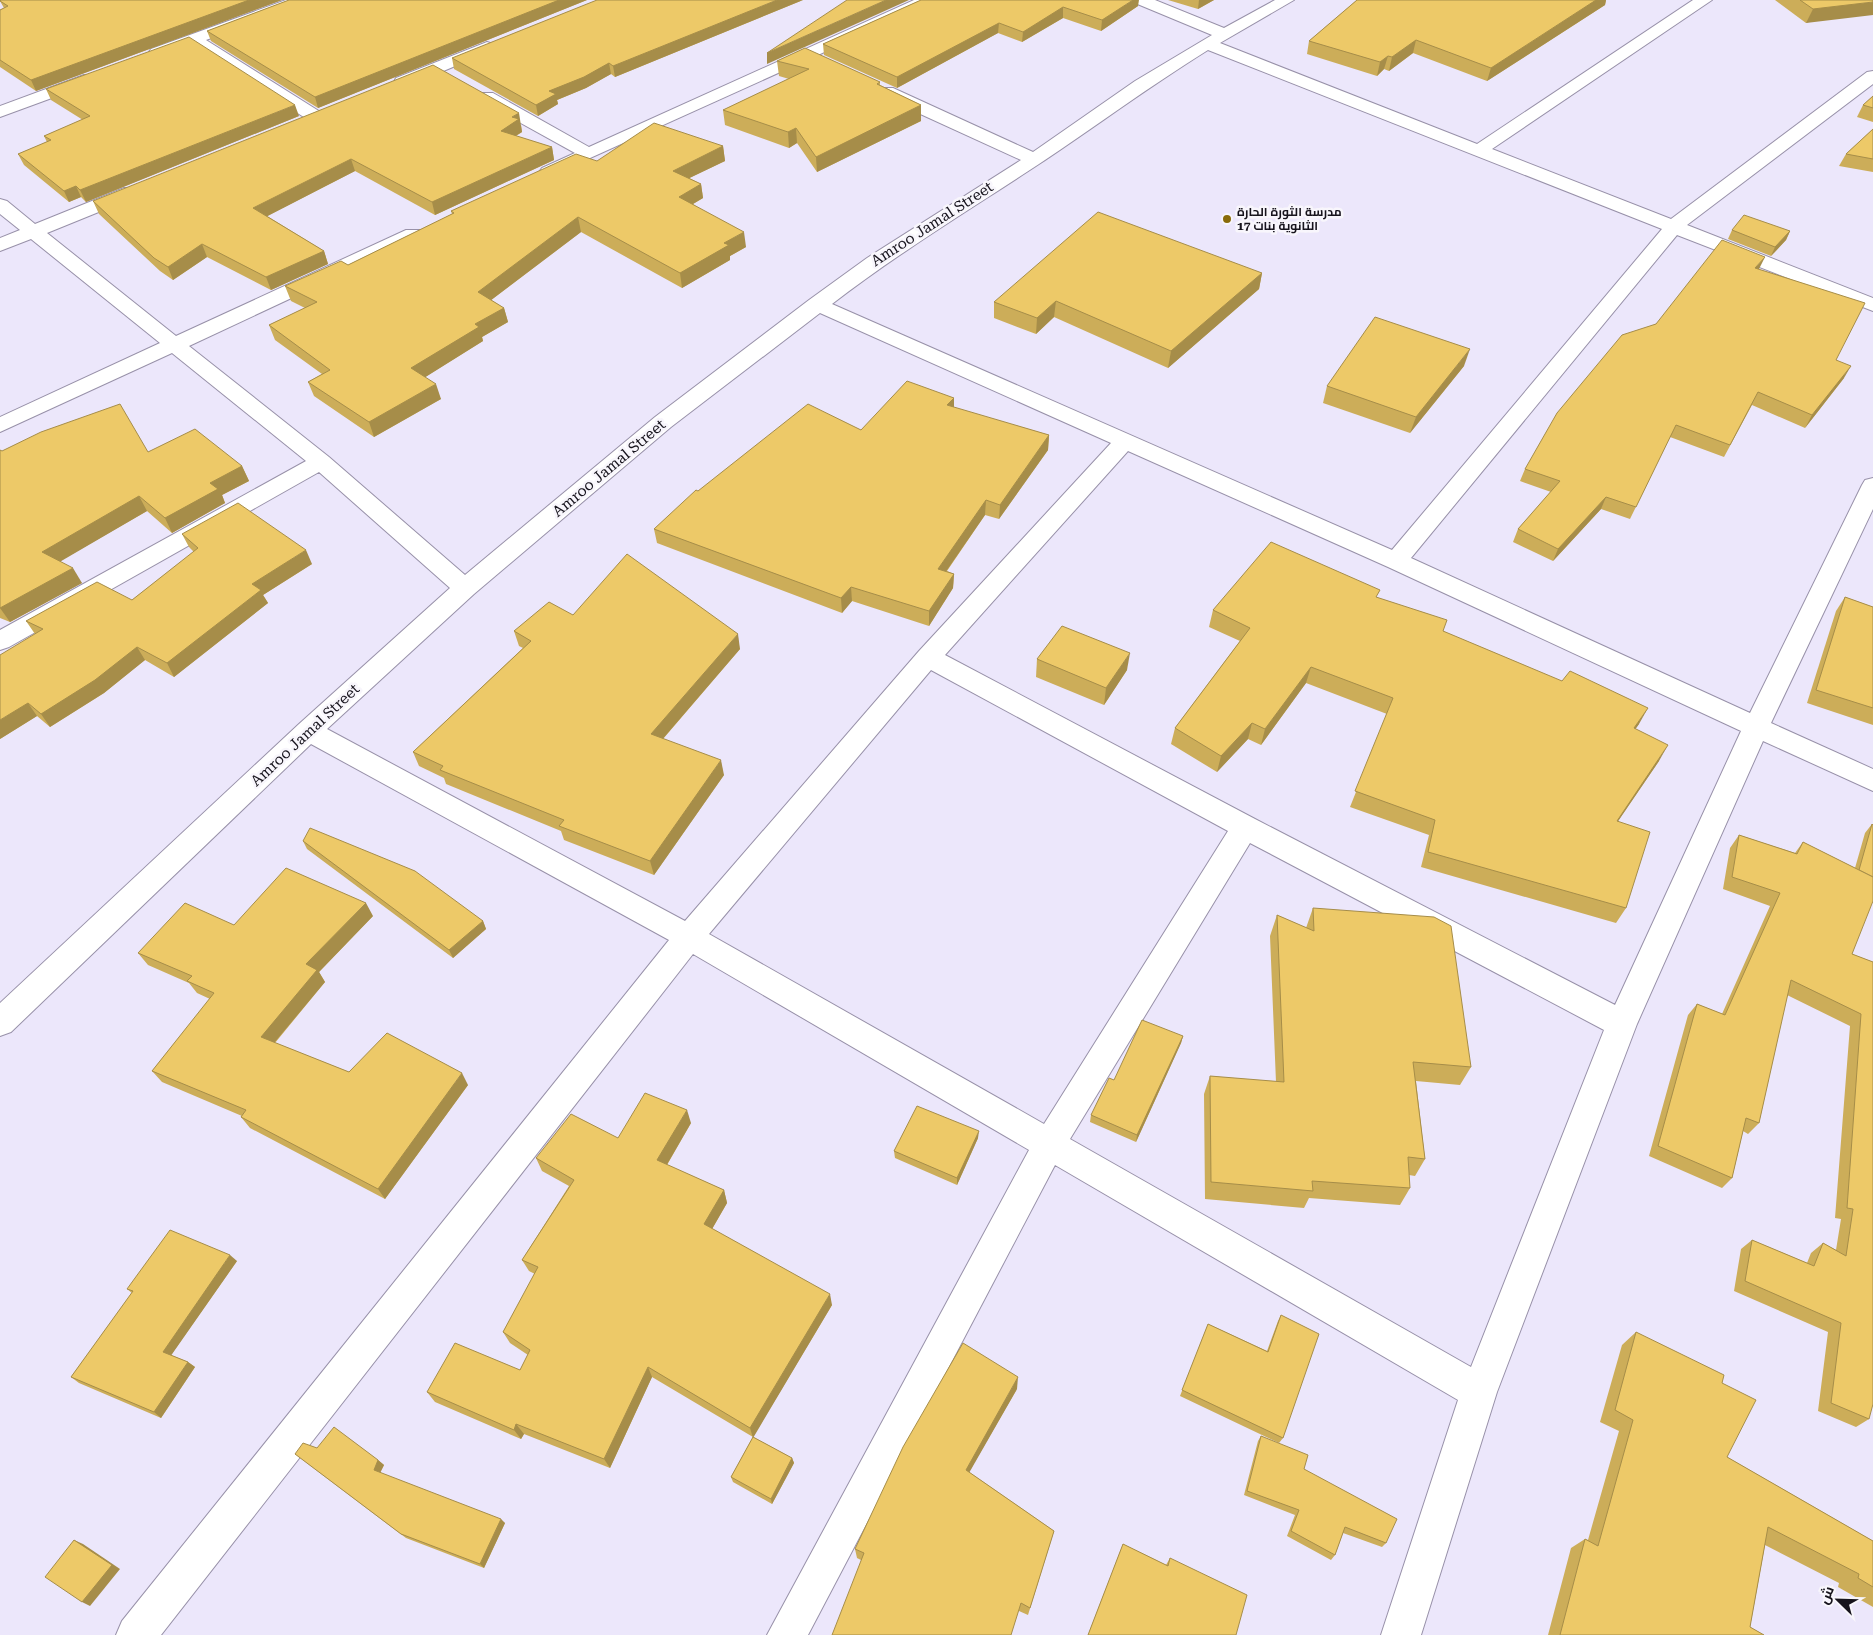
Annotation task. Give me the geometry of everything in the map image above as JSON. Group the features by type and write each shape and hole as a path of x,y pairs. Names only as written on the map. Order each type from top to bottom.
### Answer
{"street":[{"path":"138,60 301,0"},
{"path":"534,178 927,0"},
{"path":"1141,0 1216,39 1479,150 1873,305"},
{"name":"Amroo Jamal Street","path":"0,1022 308,731 465,588 663,422 816,304 874,262 1034,159 1141,85 1216,39 1286,0"},
{"path":"1479,150 1704,0"},
{"path":"193,39 316,117"},
{"path":"390,87 498,43"},
{"path":"806,55 824,63"},
{"path":"436,68 453,77"},
{"path":"0,112 101,74"},
{"path":"1396,561 1673,227 1873,76"},
{"path":"868,84 1034,159"},
{"path":"470,87 588,153"},
{"path":"298,124 334,109"},
{"path":"0,245 142,187"},
{"path":"0,205 321,462 465,588"},
{"path":"0,425 426,228"},
{"path":"816,304 1396,561 1873,781"},
{"path":"136,1635 689,937 928,657 1126,440"},
{"path":"0,640 321,462"},
{"path":"1401,1635 1479,1392 1622,1024 1756,727 1873,484"},
{"path":"928,657 1245,827 1622,1024"},
{"path":"308,731 689,937 1479,1392"},
{"path":"788,1635 1049,1145 1245,827"}],"building":[{"path":"1,0 249,0 31,80 0,60 0,10 8,6"},
{"path":"289,0 559,0 315,97 207,31"},
{"path":"597,0 777,0 613,66 609,63 584,77 549,91 556,94 536,105 452,58"},
{"path":"847,0 886,0 767,53"},
{"path":"921,0 1133,0 1102,20 1063,7 1023,32 999,23 897,77 823,44"},
{"path":"1357,0 1596,0 1491,68 1416,40 1392,57 1388,56 1380,62 1309,41"},
{"path":"1800,0 1873,0 1873,2 1813,9"},
{"path":"189,37 295,105 80,190 76,186 64,191 18,154 51,140 44,136 90,116 46,89"},
{"path":"805,48 880,82 877,84 921,105 816,157 796,128 788,132 723,110 809,69 777,61"},
{"path":"433,65 519,113 512,117 519,119 501,131 552,147 432,202 351,159 253,208 324,251 266,277 202,244 168,267 154,258 93,201"},
{"path":"1873,96 1873,108 1863,105"},
{"path":"654,123 723,146 673,171 701,184 679,197 744,232 724,243 729,245 680,273 578,217 478,292 504,308 475,324 479,327 411,368 436,384 369,422 308,382 330,370 269,325 317,302 285,286 341,261 348,265 454,213 451,211 576,154 597,161"},
{"path":"1873,129 1873,159 1846,154"},
{"path":"1098,212 1262,273 1171,351 1056,301 1037,318 994,302"},
{"path":"1744,215 1790,231 1775,247 1732,230"},
{"path":"1722,240 1765,257 1755,268 1865,303 1836,360 1851,366 1812,415 1758,392 1730,445 1676,425 1636,507 1606,497 1558,549 1518,529 1560,481 1525,469 1557,413 1622,335 1656,324"},
{"path":"1375,317 1470,349 1416,417 1327,386"},
{"path":"907,381 954,398 947,405 1049,435 1000,505 986,500 938,569 954,574 929,611 851,587 841,598 654,529 696,490 698,491 808,404 861,430"},
{"path":"120,404 148,452 195,429 242,466 210,483 218,489 165,518 139,496 42,552 73,568 0,608 0,450 2,451 41,432"},
{"path":"238,503 306,550 252,584 261,590 167,663 137,647 95,680 41,714 28,703 0,720 0,655 43,629 26,621 97,582 132,600 198,548 182,534"},
{"path":"1271,542 1380,590 1376,597 1447,620 1443,631 1562,681 1570,671 1648,708 1634,728 1668,745 1617,821 1650,832 1626,908 1428,852 1435,820 1355,791 1393,698 1311,667 1265,729 1252,723 1221,756 1175,728 1250,628 1213,610"},
{"path":"627,554 738,634 651,734 721,760 650,861 559,826 564,820 440,770 443,766 413,752 531,641 514,631 549,602 573,615"},
{"path":"1845,597 1873,607 1873,708 1816,690"},
{"path":"1062,626 1130,653 1106,688 1037,659"},
{"path":"1873,825 1873,877 1859,870"},
{"path":"310,828 415,871 483,921 449,950 303,841"},
{"path":"1739,835 1797,854 1803,842 1873,877 1873,901 1852,954 1873,962 1873,1404 1869,1419 1831,1403 1841,1323 1745,1281 1752,1240 1814,1266 1823,1243 1846,1256 1853,1209 1847,1208 1861,1014 1791,980 1759,1123 1746,1118 1732,1178 1658,1146 1697,1004 1725,1015 1780,893 1732,877"},
{"path":"286,868 366,903 306,964 317,970 261,1037 349,1072 387,1033 462,1073 378,1189 241,1117 246,1110 152,1071 214,993 187,981 192,976 138,953 185,903 234,925"},
{"path":"1313,908 1434,917 1451,926 1471,1067 1413,1062 1425,1159 1408,1157 1410,1188 1312,1181 1313,1191 1211,1182 1210,1076 1284,1082 1277,915 1314,931"},
{"path":"1142,1020 1183,1036 1137,1135 1091,1115 1109,1078 1114,1080"},
{"path":"645,1093 687,1110 657,1160 724,1190 704,1224 830,1294 750,1428 648,1367 604,1459 516,1424 514,1430 427,1392 455,1343 520,1370 530,1350 503,1332 538,1267 522,1260 574,1180 536,1158 571,1114 618,1138"},
{"path":"917,1106 979,1131 957,1178 894,1151"},
{"path":"170,1230 230,1255 163,1352 188,1362 154,1412 71,1377 133,1291 127,1289"},
{"path":"1281,1315 1319,1334 1283,1438 1182,1390 1208,1324 1268,1352"},
{"path":"1636,1332 1724,1375 1722,1383 1756,1400 1727,1457 1873,1541 1873,1587 1858,1578 1859,1574 1768,1527 1750,1627 1764,1635 1560,1635 1585,1539 1598,1546 1633,1420 1615,1410"},
{"path":"963,1343 1018,1377 966,1470 1054,1531 1030,1608 1021,1603 1011,1635 832,1635 864,1553 855,1549 903,1447"},
{"path":"334,1427 378,1460 374,1470 501,1519 480,1564 401,1534 295,1454 303,1443 317,1448"},
{"path":"1261,1436 1308,1455 1304,1469 1397,1519 1386,1543 1345,1527 1335,1555 1291,1531 1299,1510 1247,1491"},
{"path":"753,1437 792,1458 771,1499 731,1477"},
{"path":"74,1540 112,1565 82,1602 45,1577"},
{"path":"1123,1544 1168,1566 1170,1558 1247,1595 1236,1635 1088,1635"}],"place":[{"name":"مدرسة الثورة الحارة 17 الثانوية بنات","path":"1227,219"}]}
